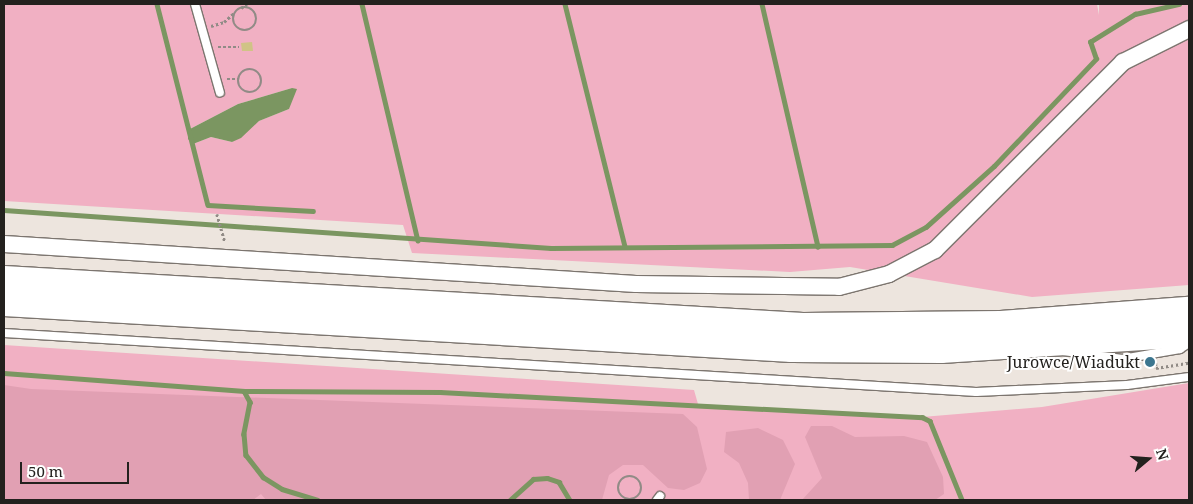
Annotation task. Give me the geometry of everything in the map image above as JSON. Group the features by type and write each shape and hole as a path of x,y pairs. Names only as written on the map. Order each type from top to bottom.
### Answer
{"highway":[{"path":"4,279 803,326 1001,324 1189,310"},
{"path":"4,303 718,346 941,350 1055,345 1189,334"}],"street":[{"path":"4,244 636,284 839,287 889,274 935,250 1123,62 1189,29"}],"lane":[{"path":"195,4 220,93"},
{"path":"4,333 976,392 1128,385 1189,377"},
{"path":"1055,345 1067,354 1122,359 1180,349 1189,343"}],"path":[{"path":"202,28 224,22 247,4"},
{"path":"238,10 254,12 256,22 252,28 237,28 233,18 238,10"},
{"path":"207,47 239,47"},
{"path":"246,70 257,71 261,77 260,87 250,92 243,90 240,75 246,70"},
{"path":"217,214 222,231"},
{"path":"634,476 641,484 642,491 638,497 627,499 619,490 620,482 634,476"},
{"path":"698,500 712,500"}],"shaded area":[{"path":"4,4 1097,4 1099,15 1099,4 1189,4 1189,285 1032,297 850,267 790,272 412,253 403,225 4,201","holes":["292,88 289,109 259,121 232,142 211,137 193,144 188,130 238,104"]},
{"path":"292,88 297,89 289,109 259,121 241,138 232,142 211,137 193,144 188,139 188,130 238,104"},
{"path":"4,345 694,390 698,404 922,417 1042,407 1189,383 1189,500 4,500"},
{"path":"4,385 31,389 683,414 697,427 707,469 700,483 684,490 668,488 643,465 623,465 609,475 602,500 266,500 261,494 253,500 4,500"},
{"path":"811,426 832,426 855,437 904,436 927,442 943,477 944,494 935,500 802,500 822,478 805,437"},
{"path":"758,428 783,440 795,464 780,500 749,500 748,483 739,463 724,452 726,432"}],"building":[{"path":"252,42 253,51 242,51 241,43"}],"waterway":[{"path":"157,4 208,205 313,211"},
{"path":"362,4 418,240"},
{"path":"565,4 625,246"},
{"path":"762,4 818,247"},
{"path":"4,210 551,248 892,245 926,227 994,166 1096,59 1090,42 1135,14 1179,4"},
{"path":"4,373 244,391 250,402 244,434 246,455 263,477 282,489 317,500"},
{"path":"244,391 440,392 922,417 930,421 962,500"},
{"path":"510,500 533,479 547,478 559,482 570,500"}],"place":[{"name":"Jurowce/Wiadukt","path":"1150,362"}]}
